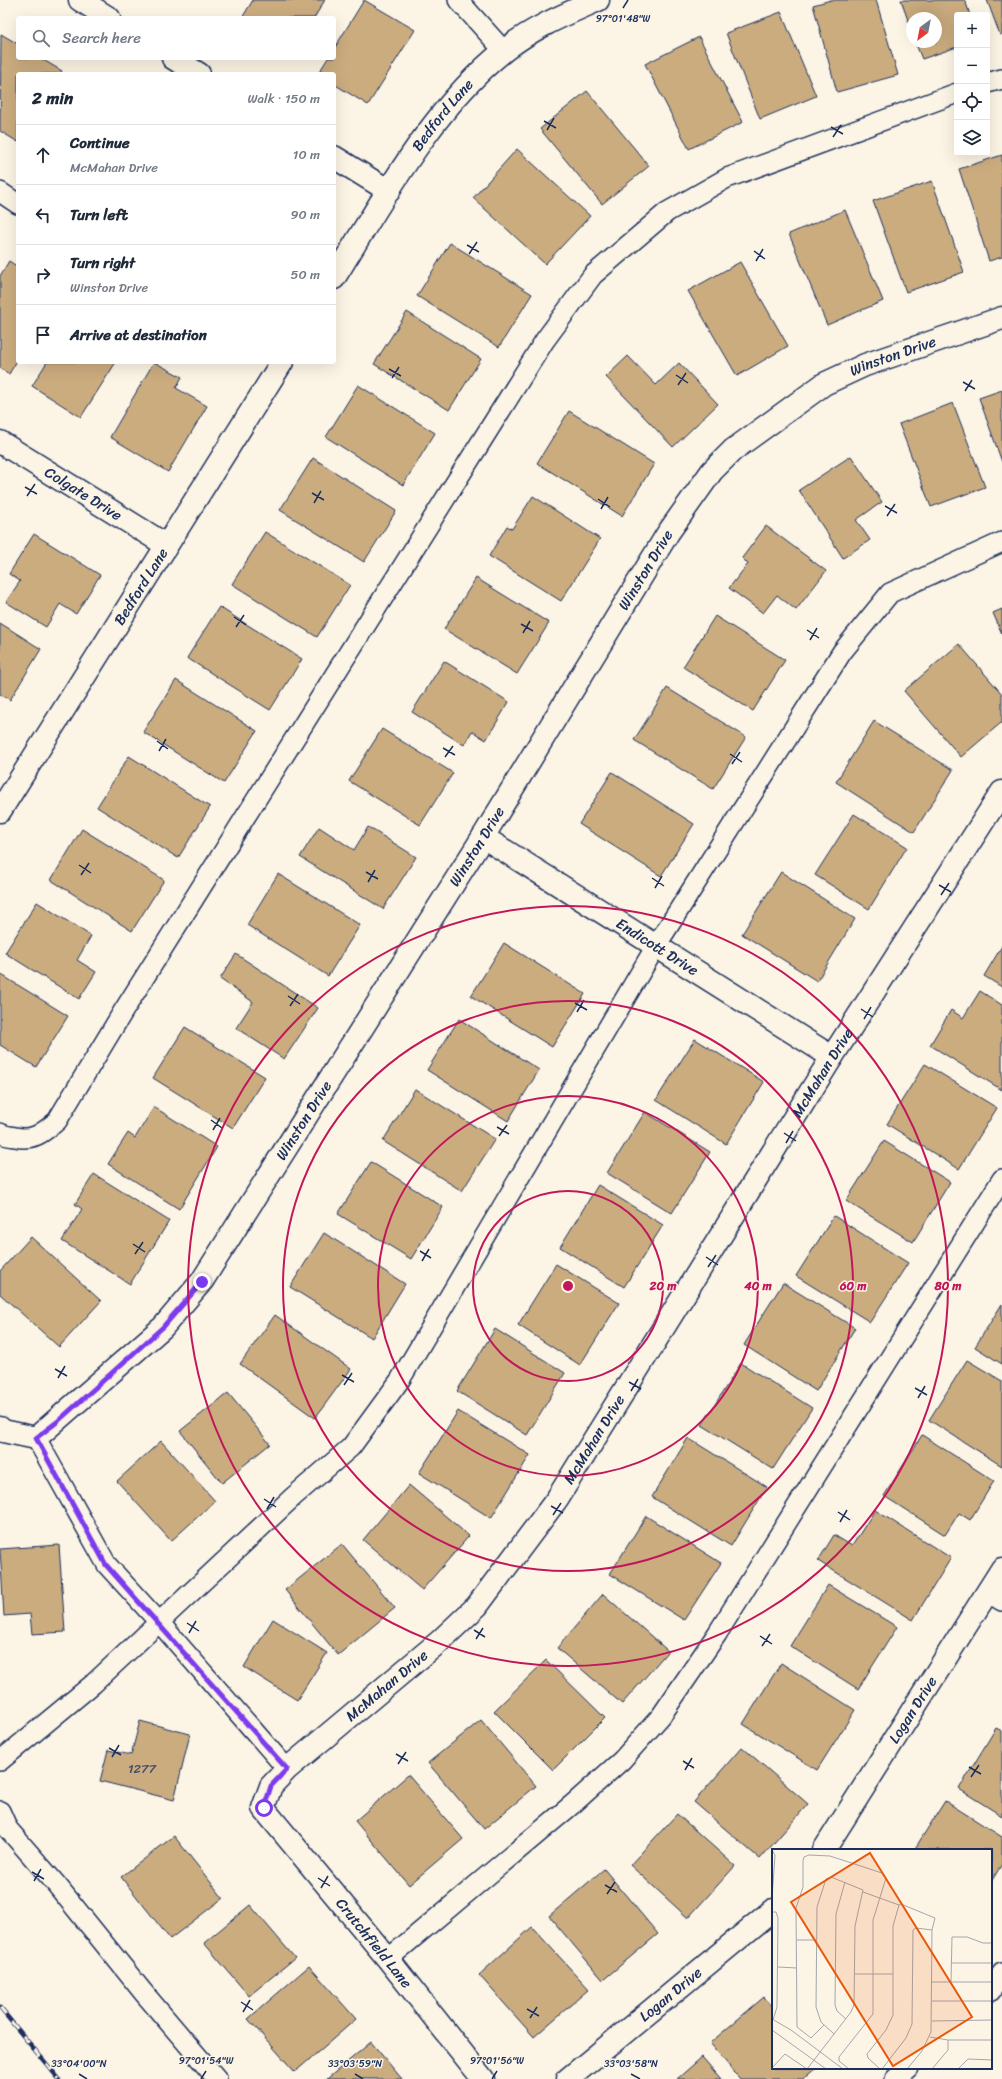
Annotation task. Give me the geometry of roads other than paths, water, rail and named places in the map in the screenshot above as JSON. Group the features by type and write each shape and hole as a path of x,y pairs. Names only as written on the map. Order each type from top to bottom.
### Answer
{"street":[{"path":"80,0 106,16"},
{"name":"Bedford Lane","path":"336,275 389,191 425,138 460,92 504,51 549,22 598,0"},
{"path":"176,60 196,72"},
{"path":"336,158 389,191"},
{"name":"Winston Drive","path":"36,1438 57,1422 163,1327 202,1282 483,837 668,533 712,471 734,450 824,384 865,365 1002,318"},
{"name":"Bedford Lane","path":"0,811 166,544 275,364"},
{"name":"Colgate Drive","path":"0,442 166,544"},
{"name":"McMahan Drive","path":"264,1808 271,1786 287,1769 440,1641 477,1606 557,1499 832,1057 1002,792"},
{"name":"Endicott Drive","path":"483,837 832,1057"},
{"path":"2,1430 36,1438"},
{"name":"Logan Drive","path":"825,1849 995,1597 1002,1569"},
{"name":"Crutchfield Lane","path":"264,1808 388,1959 483,2079"},
{"name":"Logan Drive","path":"568,2079 772,1911"}],"lane":[{"path":"458,0 504,51"},
{"path":"990,83 1002,79"},
{"path":"0,1133 27,1139 42,1134 57,1121 124,1010 545,340 593,275 667,212 727,178 954,94"},
{"path":"0,192 16,203"},
{"path":"0,1761 93,1684 293,1497 351,1447 400,1380 656,946 842,652 890,593 1002,542"},
{"path":"388,1959 622,1760 661,1716 717,1634 1002,1178"},
{"path":"36,1438 106,1565 159,1622 287,1769"},
{"path":"0,1811 8,1829 56,1884 143,1992 217,2079"},
{"path":"992,1989 1002,1973"},
{"path":"895,2079 908,2069"}],"railway":[{"path":"0,2008 59,2079"}]}
